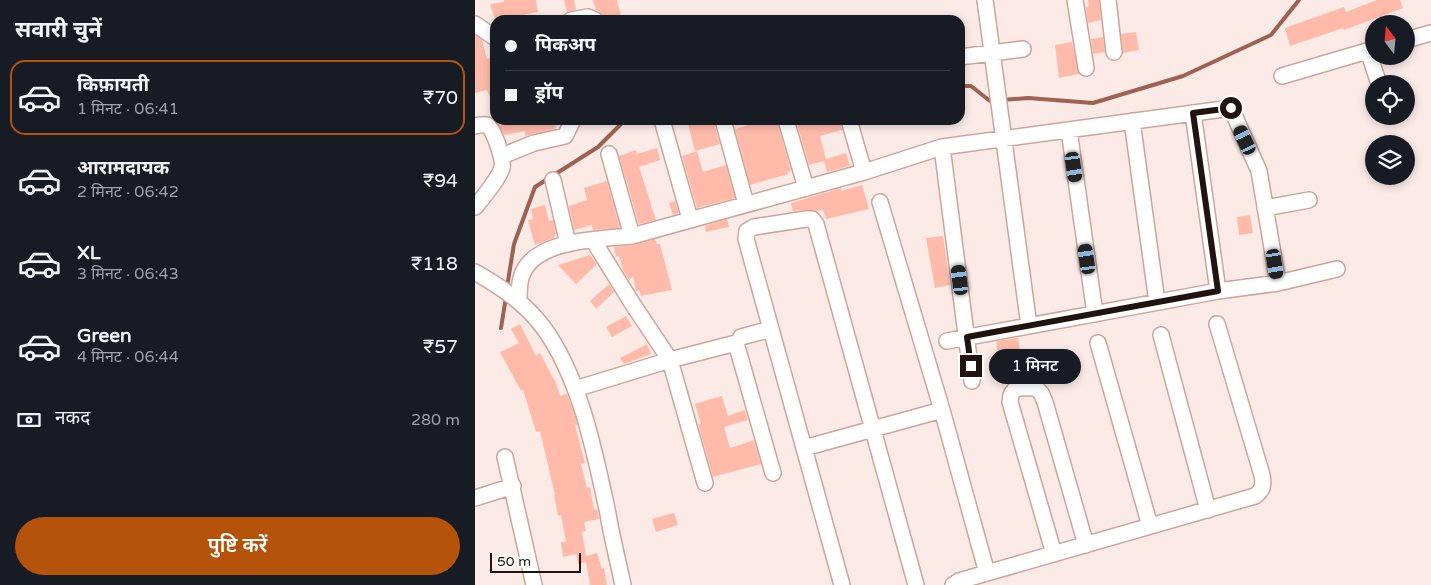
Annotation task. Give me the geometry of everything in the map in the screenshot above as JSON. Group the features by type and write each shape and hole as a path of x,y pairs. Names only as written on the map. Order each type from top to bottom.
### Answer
{"street":[{"path":"985,0 1029,326"},
{"path":"1075,0 1086,68"},
{"path":"1108,0 1114,52"},
{"path":"475,24 490,34"},
{"path":"1415,37 1431,32"},
{"path":"965,57 1023,49"},
{"path":"1282,76 1365,52"},
{"path":"515,298 521,277 531,260 546,250 568,244 632,236 864,172 942,147 1231,108 1259,171 1278,283"},
{"path":"1193,113 1218,291"},
{"path":"1132,122 1157,302"},
{"path":"475,126 485,125 491,128 502,156 502,168 485,196 475,207"},
{"path":"502,156 527,145 565,136 570,125"},
{"path":"663,125 690,219"},
{"path":"724,125 746,204"},
{"path":"787,125 806,188"},
{"path":"850,125 864,172"},
{"path":"1069,130 1095,314"},
{"path":"942,147 972,381"},
{"path":"609,154 632,236"},
{"path":"553,180 568,244"},
{"path":"1265,208 1309,200"},
{"path":"880,202 942,410 987,573"},
{"path":"842,585 746,239 747,231 754,226 805,218 812,219 816,224 916,585"},
{"path":"593,240 670,360 705,483"},
{"path":"947,341 1218,291 1278,283 1337,268"},
{"path":"475,272 495,283 515,298 542,326 555,345 575,389 594,448 623,585"},
{"path":"953,585 959,581 1255,496 1261,491 1263,483 1217,324"},
{"path":"741,337 771,329"},
{"path":"1161,335 1208,510"},
{"path":"575,389 670,360 736,343 773,473"},
{"path":"1099,343 1150,526"},
{"path":"1054,554 1010,402 1011,393 1014,390 1036,388 1041,392 1086,545"},
{"path":"805,448 942,410"},
{"path":"505,457 534,585"},
{"path":"475,498 513,486"}],"building":[{"path":"504,0 536,0 538,12 522,15 493,15 490,4 504,2"},
{"path":"564,0 574,0 576,10 567,12"},
{"path":"593,0 617,0 621,15 602,15 596,10"},
{"path":"1088,0 1099,0 1101,20 1088,23 1086,7 1089,6"},
{"path":"1377,0 1400,0 1403,8 1384,15 1365,15 1365,22 1290,46 1285,28 1344,7 1346,12"},
{"path":"1136,32 1139,50 1123,53 1121,34"},
{"path":"475,35 482,40 487,59 490,58 490,97 487,90 475,93"},
{"path":"1103,37 1105,52 1093,54 1091,39"},
{"path":"1072,42 1079,74 1059,78 1055,45"},
{"path":"498,125 555,125 556,128 525,136 525,131 504,135"},
{"path":"688,125 714,125 720,144 695,151"},
{"path":"749,125 778,125 791,171 788,174 750,185 735,129"},
{"path":"797,125 841,125 842,130 820,136 826,159 846,153 850,166 827,172 824,161 809,165"},
{"path":"657,148 660,160 639,167 656,220 639,224 619,156 636,150 637,154"},
{"path":"697,151 703,172 726,165 735,198 697,208 682,156"},
{"path":"607,181 620,228 593,230 592,225 574,230 569,206 587,200 584,188"},
{"path":"862,185 869,209 826,219 823,210 793,211 791,203 841,188 841,191"},
{"path":"675,201 679,213 673,215 669,203"},
{"path":"545,205 549,221 553,220 556,235 554,238 535,245 528,220 533,219 531,209"},
{"path":"1250,215 1253,233 1239,235 1237,217"},
{"path":"727,219 729,227 706,232 705,226"},
{"path":"943,236 950,285 935,288 926,238"},
{"path":"655,239 657,244 660,244 672,290 641,296 639,290 636,291 633,276 629,280 623,270 619,256 616,257 614,247 634,245"},
{"path":"590,255 597,264 576,284 558,265"},
{"path":"609,284 614,292 596,309 590,301"},
{"path":"626,316 632,326 612,337 606,327"},
{"path":"520,324 536,356 540,353 555,380 560,396 567,394 576,419 577,425 575,425 585,463 581,464 587,488 590,487 594,510 597,509 599,519 584,522 586,531 582,532 586,556 597,553 602,569 604,568 607,585 590,585 586,562 578,564 576,554 563,557 561,542 566,542 561,515 558,516 540,431 536,432 523,390 521,391 500,352 519,343 511,329"},
{"path":"1018,338 1021,357 1017,357 1019,367 1001,371 996,341"},
{"path":"647,344 651,354 624,364 620,358"},
{"path":"722,396 728,416 745,410 748,420 724,427 730,448 754,440 761,464 713,477 698,424 701,424 695,404"},
{"path":"674,513 678,525 656,532 652,519"}],"waterway":[{"path":"1001,100 1028,98 1093,103 1183,76 1271,35 1299,0"},
{"path":"965,86 971,86 990,101 994,101"},
{"path":"507,287 514,244 535,187 598,147 620,125"},
{"path":"501,328 506,297"}],"route":[{"path":"971,366 967,337 1218,291 1193,113 1231,108"}]}
